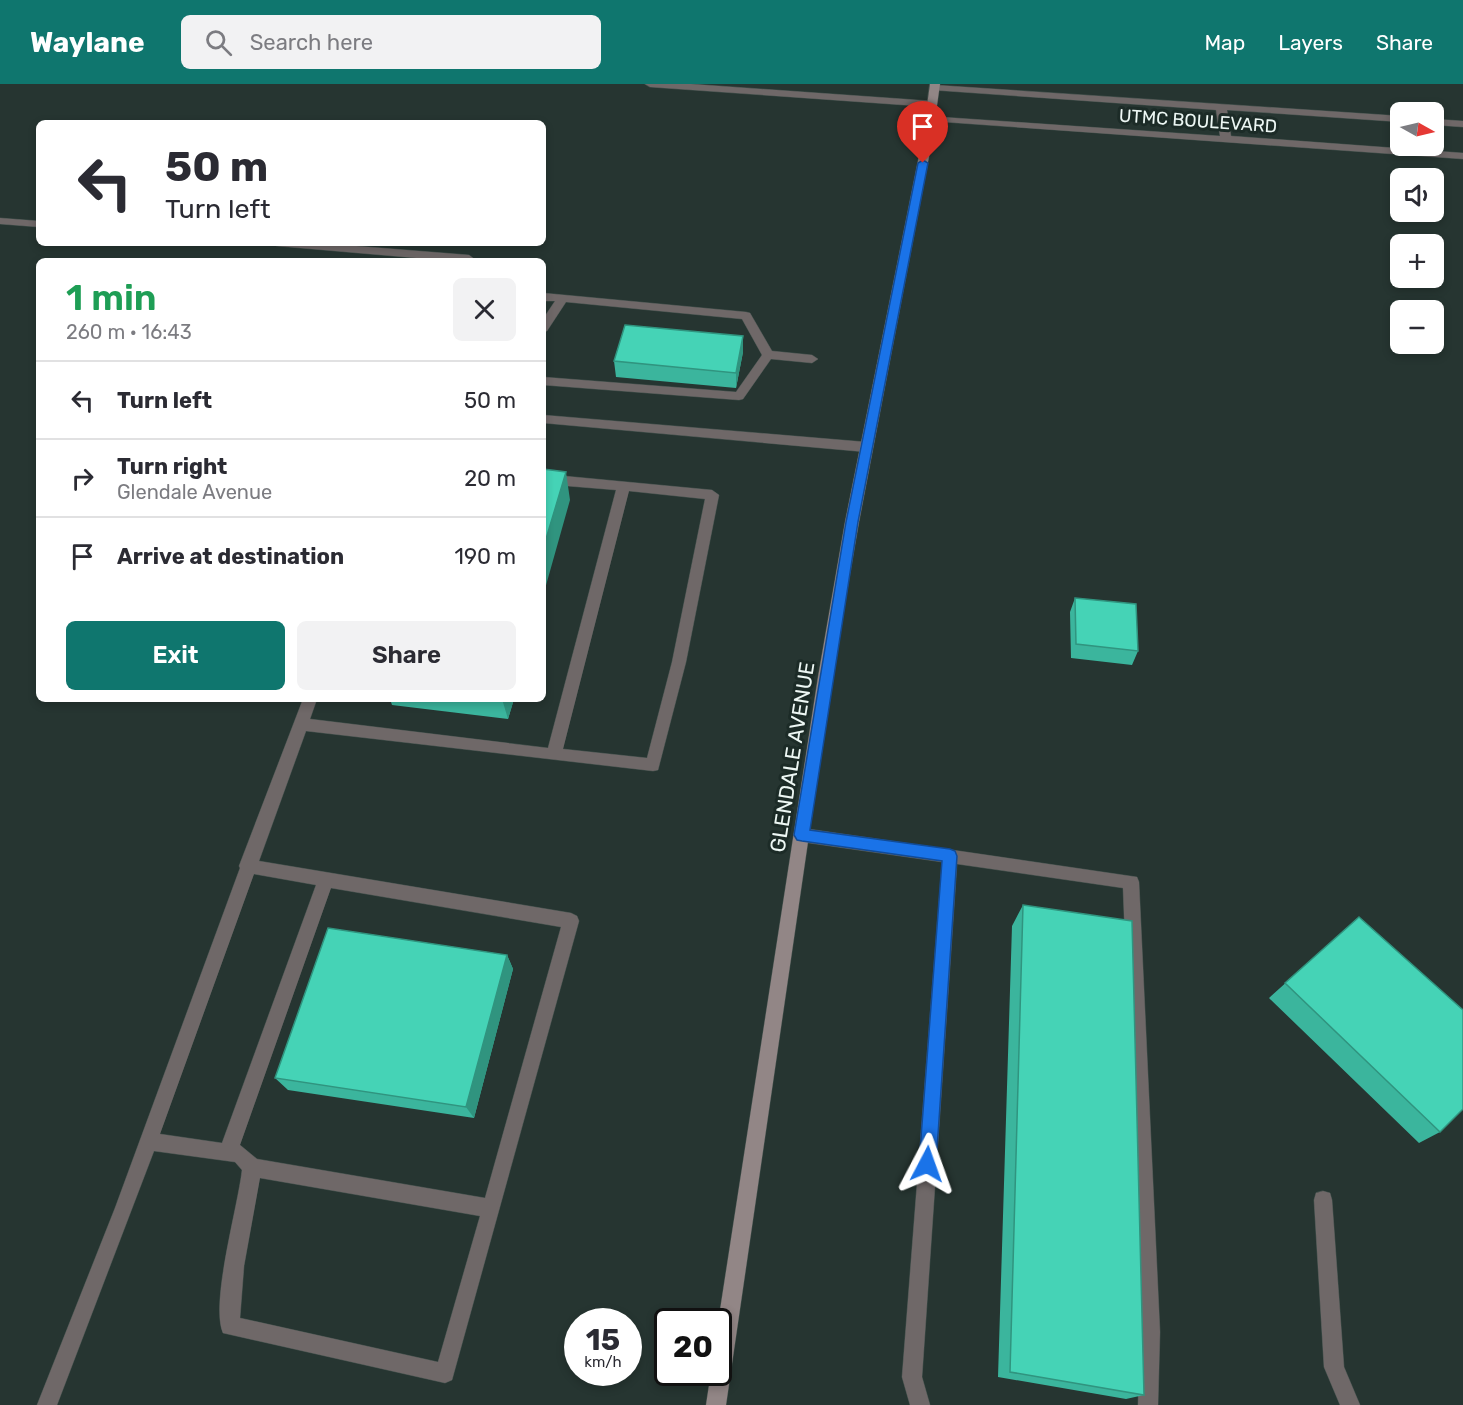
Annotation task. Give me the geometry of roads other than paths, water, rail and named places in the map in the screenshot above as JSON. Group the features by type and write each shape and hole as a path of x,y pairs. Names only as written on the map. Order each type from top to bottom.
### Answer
{"main road":[{"name":"GLENDALE AVENUE","path":"716,1405 825,677 935,86"}],"street":[{"name":"UTMC BOULEVARD","path":"650,84 1226,139 1463,156"},
{"name":"UTMC BOULEVARD","path":"935,86 1390,119"},
{"path":"1221,108 1226,139"},
{"path":"1444,123 1463,124"},
{"path":"0,221 36,224"},
{"path":"314,246 460,258"},
{"path":"546,297 746,316 768,355"},
{"path":"546,324 563,298"},
{"path":"768,355 812,359"},
{"path":"546,381 739,396 768,355"},
{"path":"546,419 866,447"},
{"path":"300,724 653,765 679,662 712,495 546,479"},
{"path":"554,755 624,486"},
{"path":"47,1405 148,1141 309,702"},
{"path":"802,835 1131,882 1150,1332 1148,1405"},
{"path":"920,1405 912,1377 950,856"},
{"path":"247,866 571,921 445,1373 230,1326 232,1288 249,1202 252,1167"},
{"path":"228,1152 326,879"},
{"path":"148,1141 239,1154 252,1167 490,1208"},
{"path":"1323,1200 1334,1367 1350,1405"}]}
